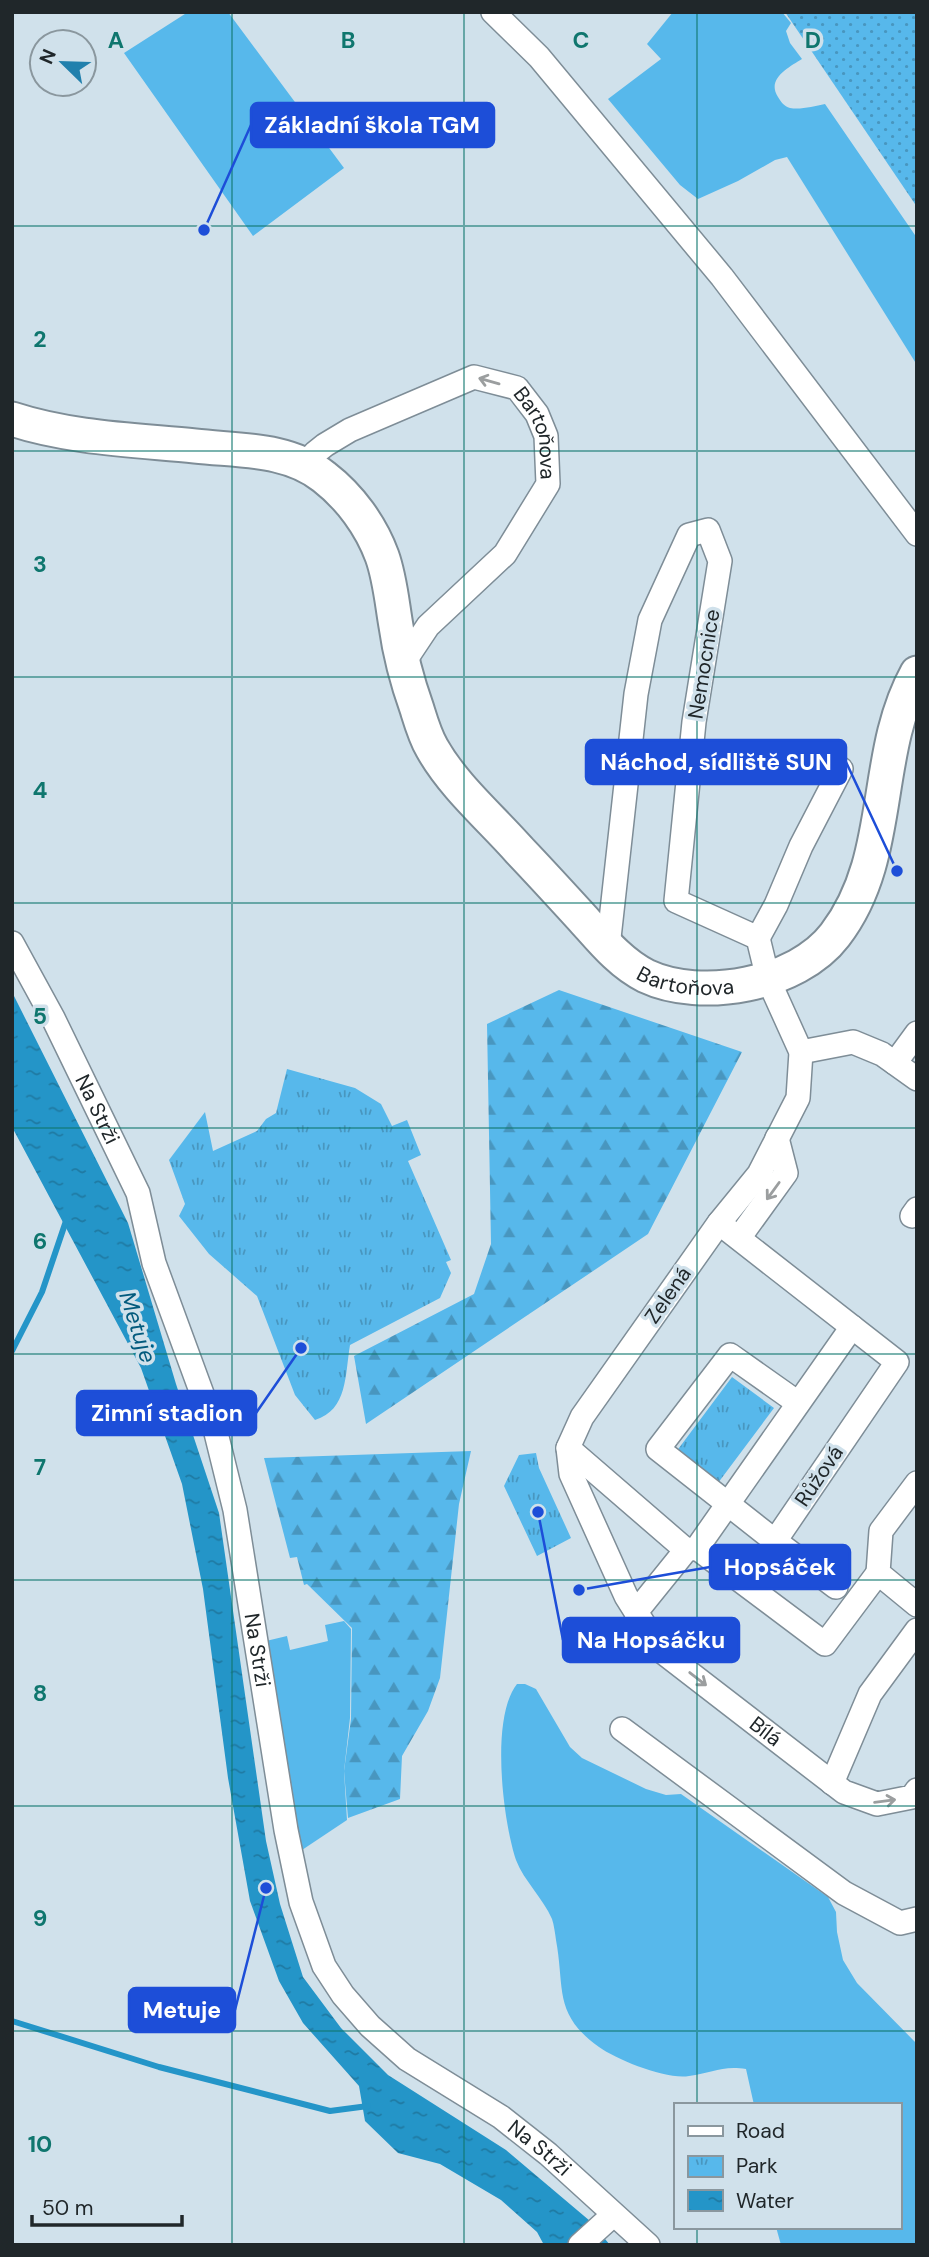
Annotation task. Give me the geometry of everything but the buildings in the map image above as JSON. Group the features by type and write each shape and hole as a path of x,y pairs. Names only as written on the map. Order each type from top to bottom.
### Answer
{"street":[{"path":"493,12 539,57 722,277 917,534"},
{"name":"Bartoňova","path":"305,464 325,445 350,430 474,377 517,388 537,414 546,436 548,484 505,554 428,626 402,665"},
{"name":"Bartoňova","path":"12,419 40,428 97,436 252,451 305,464 322,476 347,498 377,544 387,575 402,665 426,735 438,758 608,947 643,974 669,984 725,987 768,979 793,970 817,954 834,937 856,901 871,862 891,741 913,691"},
{"name":"Nemocnice","path":"608,947 636,694 650,620 689,535 708,530 720,561 694,722 676,901 748,933"},
{"path":"748,933 841,769"},
{"name":"Zelená","path":"568,1448 582,1417 719,1223 759,1174 799,1098 801,1052 748,933"},
{"name":"Na Strži","path":"12,943 53,1018 138,1193 154,1263 215,1429 235,1510 286,1830 301,1902 324,1966 343,1995 370,2026 407,2059 501,2117 548,2154 607,2222 648,2245"},
{"path":"895,1063 917,1033"},
{"path":"801,1052 853,1042 882,1054 917,1079"},
{"path":"739,1238 786,1173 778,1138"},
{"name":"Růžová","path":"719,1223 852,1327 907,1361 775,1541"},
{"path":"568,1448 571,1474 626,1596 636,1612 728,1504 852,1327"},
{"path":"799,1403 730,1354 658,1449 836,1587"},
{"path":"568,1448 691,1549 825,1644 878,1573 881,1531 917,1483"},
{"path":"878,1573 917,1605"},
{"name":"Bílá","path":"636,1612 660,1650 844,1792 877,1804 912,1797 917,1790"},
{"path":"832,1783 870,1694 917,1630"},
{"path":"622,1729 844,1894 900,1923 917,1919"},
{"path":"580,2245 607,2222"}],"green space":[{"path":"188,12 228,12 344,168 253,236 124,53"},
{"path":"673,12 782,12 791,23 786,31 790,43 802,59 777,79 775,91 778,97 790,108 825,104 917,238 917,365 787,157 775,160 698,199 680,185 608,99 661,59 647,44"},
{"path":"785,12 917,12 917,207"},
{"path":"559,990 742,1052 648,1234 366,1424 354,1356 474,1294 491,1244 487,1024"},
{"path":"287,1069 355,1088 381,1104 392,1126 407,1120 421,1155 408,1161 451,1260 446,1262 451,1273 440,1298 350,1345 339,1400 326,1415 315,1420 295,1395 257,1296 209,1254 179,1216 185,1204 169,1160 205,1112 213,1151 257,1131 266,1119 276,1113"},
{"path":"732,1377 774,1408 718,1483 676,1452"},
{"path":"471,1451 459,1504 440,1678 428,1711 402,1756 400,1799 348,1818 344,1771 351,1719 352,1628 307,1584 304,1585 297,1557 290,1558 264,1458"},
{"path":"536,1453 539,1468 571,1538 537,1556 504,1486 519,1455"},
{"path":"344,1621 351,1629 350,1718 344,1771 347,1820 299,1852 266,1641 287,1636 290,1650 328,1641 325,1625"},
{"path":"517,1684 536,1689 570,1747 582,1758 646,1789 666,1795 681,1794 828,1897 836,1912 843,1960 857,1983 917,2044 917,2245 781,2245 777,2229 901,2229 901,2103 754,2103 746,2069 724,2069 689,2076 656,2072 607,2052 584,2035 574,2023 561,1987 552,1919 519,1868 511,1843 503,1796 501,1744 509,1700"}],"water":[{"path":"12,992 128,1223 176,1384 219,1513 266,1841 280,1904 303,1977 341,2028 388,2075 506,2150 590,2221 610,2245 544,2245 537,2232 501,2200 440,2164 398,2153 365,2121 359,2086 303,2023 279,1981 250,1901 228,1778 203,1589 182,1484 141,1368 12,1127"}],"waterway":[{"path":"12,1351 42,1292 67,1218"},
{"path":"12,2021 159,2067 330,2111 368,2106"}],"place":[{"name":"Základní škola TGM","path":"204,230"},
{"name":"Náchod, sídliště SUN","path":"897,871"},
{"name":"Zimní stadion","path":"301,1348"},
{"name":"Na Hopsáčku","path":"538,1512"},
{"name":"Hopsáček","path":"579,1590"},
{"name":"Metuje","path":"266,1888"}]}
